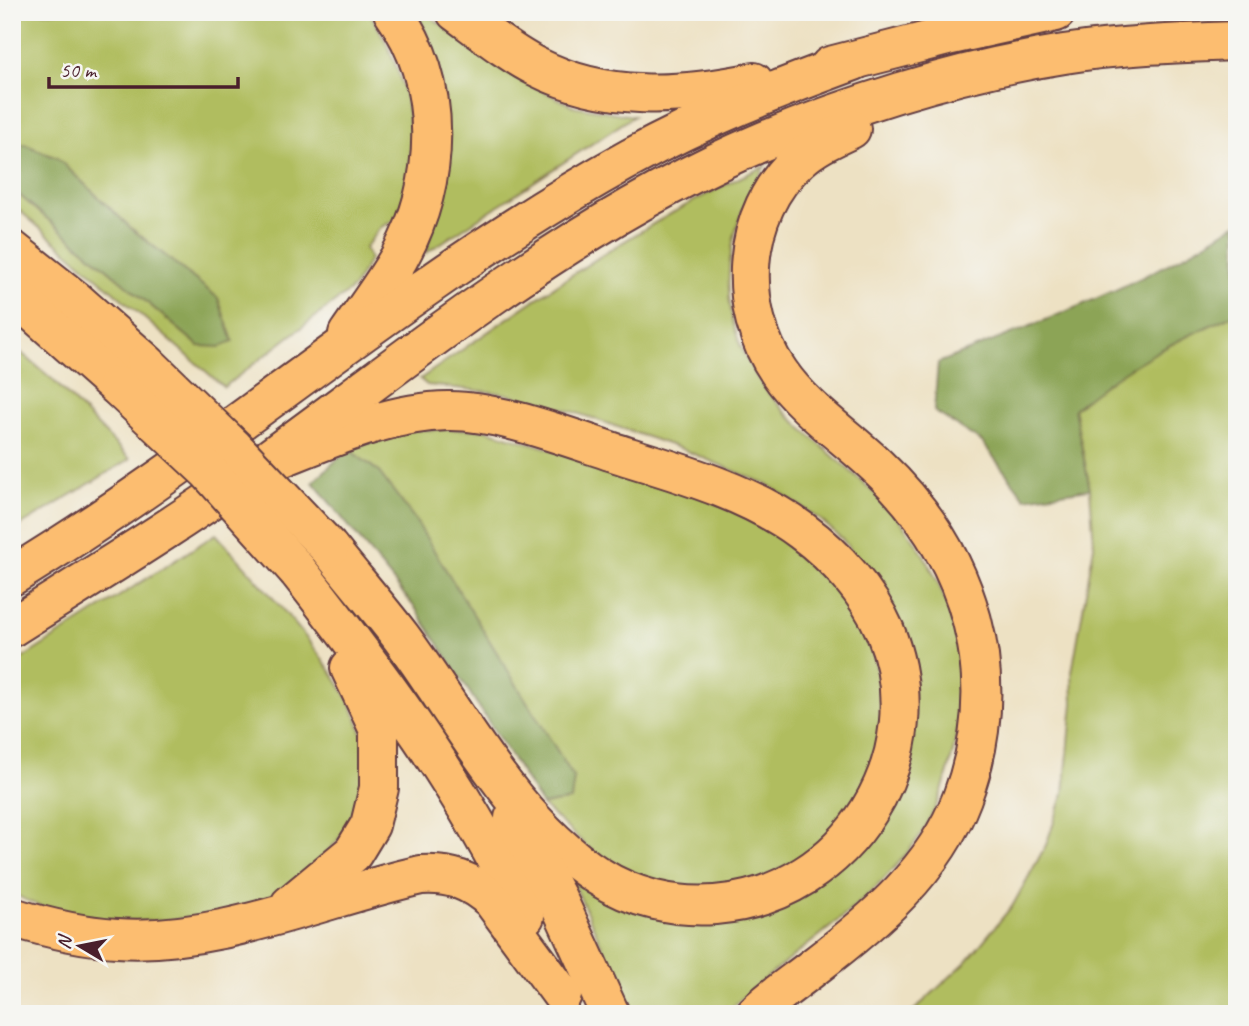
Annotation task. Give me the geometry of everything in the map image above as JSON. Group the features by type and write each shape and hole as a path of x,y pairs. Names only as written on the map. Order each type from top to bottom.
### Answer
{"highway":[{"path":"333,355 398,258 416,220 428,179 432,138 425,78 407,32 393,12"},
{"path":"456,12 535,67 582,87 619,93 664,95 713,90 854,61 947,36 1056,12"},
{"path":"12,627 260,466 429,339 551,256 657,193 763,141 868,103 960,76 1075,53 1148,44 1237,41"},
{"path":"12,576 58,549 158,482 525,221 630,158 737,104 854,61"},
{"path":"755,1014 872,922 908,885 938,846 961,800 975,754 982,701 979,643 965,594 944,550 920,512 880,469 804,399 766,352 754,316 748,281 751,252 768,201 798,160 823,142 960,76"},
{"path":"12,228 75,300"},
{"path":"12,250 75,300 146,363 234,448 328,548 401,638 466,734 530,815 557,844 597,876 648,898 674,904 729,904 769,894 806,876 829,860 866,819 891,768 899,722 899,685 893,657 878,618 855,582 801,531 745,499 672,470 486,414 448,411 407,415 260,466"},
{"path":"19,300 208,471 298,571 377,672 458,794 522,909 566,1004"},
{"path":"12,566 58,549"},
{"path":"281,912 353,853 370,825 379,788 381,758 379,730 366,697 298,571"},
{"path":"466,734 557,898 610,1014"},
{"path":"23,919 118,939 164,938 239,926 281,912 421,875 451,876 473,885 492,900 566,1004"}],"green space":[{"path":"12,12 369,12 383,36 403,87 411,140 410,167 396,220 381,227 365,248 370,259 353,288 224,387 12,204 12,189 199,346 218,298 132,229 57,158 24,144 12,147"},
{"path":"417,12 423,12 527,83 573,106 634,116 426,253 445,177 439,66"},
{"path":"24,144 57,158 132,229 218,298 233,341 220,347 199,346 12,189 12,147"},
{"path":"765,166 738,223 731,252 731,312 739,341 752,369 771,396 888,507 931,568 942,591 956,641 961,692 959,718 946,780 927,824 898,863 852,909 725,1014 633,1014 569,873 672,919 879,827 885,597 843,540 821,520 768,485 682,449 571,411 502,393 427,385 420,379 631,237"},
{"path":"1237,223 1237,313 1131,367 1074,409 1090,489 1025,498 982,442 934,411 938,363 1129,284"},
{"path":"1237,313 1237,1014 910,1014 967,961 1013,905 1046,845 1064,793 1073,703 1072,672 1094,546 1090,489 1074,409 1091,393 1130,366"},
{"path":"12,345 52,379 130,459 12,531"},
{"path":"483,429 667,484 739,512 792,543 825,572 870,636 885,712 866,788 819,848 752,884 677,889 605,863 542,805 394,495 378,471 348,449 410,430"},
{"path":"348,449 378,471 414,518 574,778 571,800 542,805 416,609 313,482"},
{"path":"216,534 322,658 354,712 362,735 364,779 354,816 332,847 278,893 241,908 175,920 105,920 40,906 12,893 12,665"}]}
